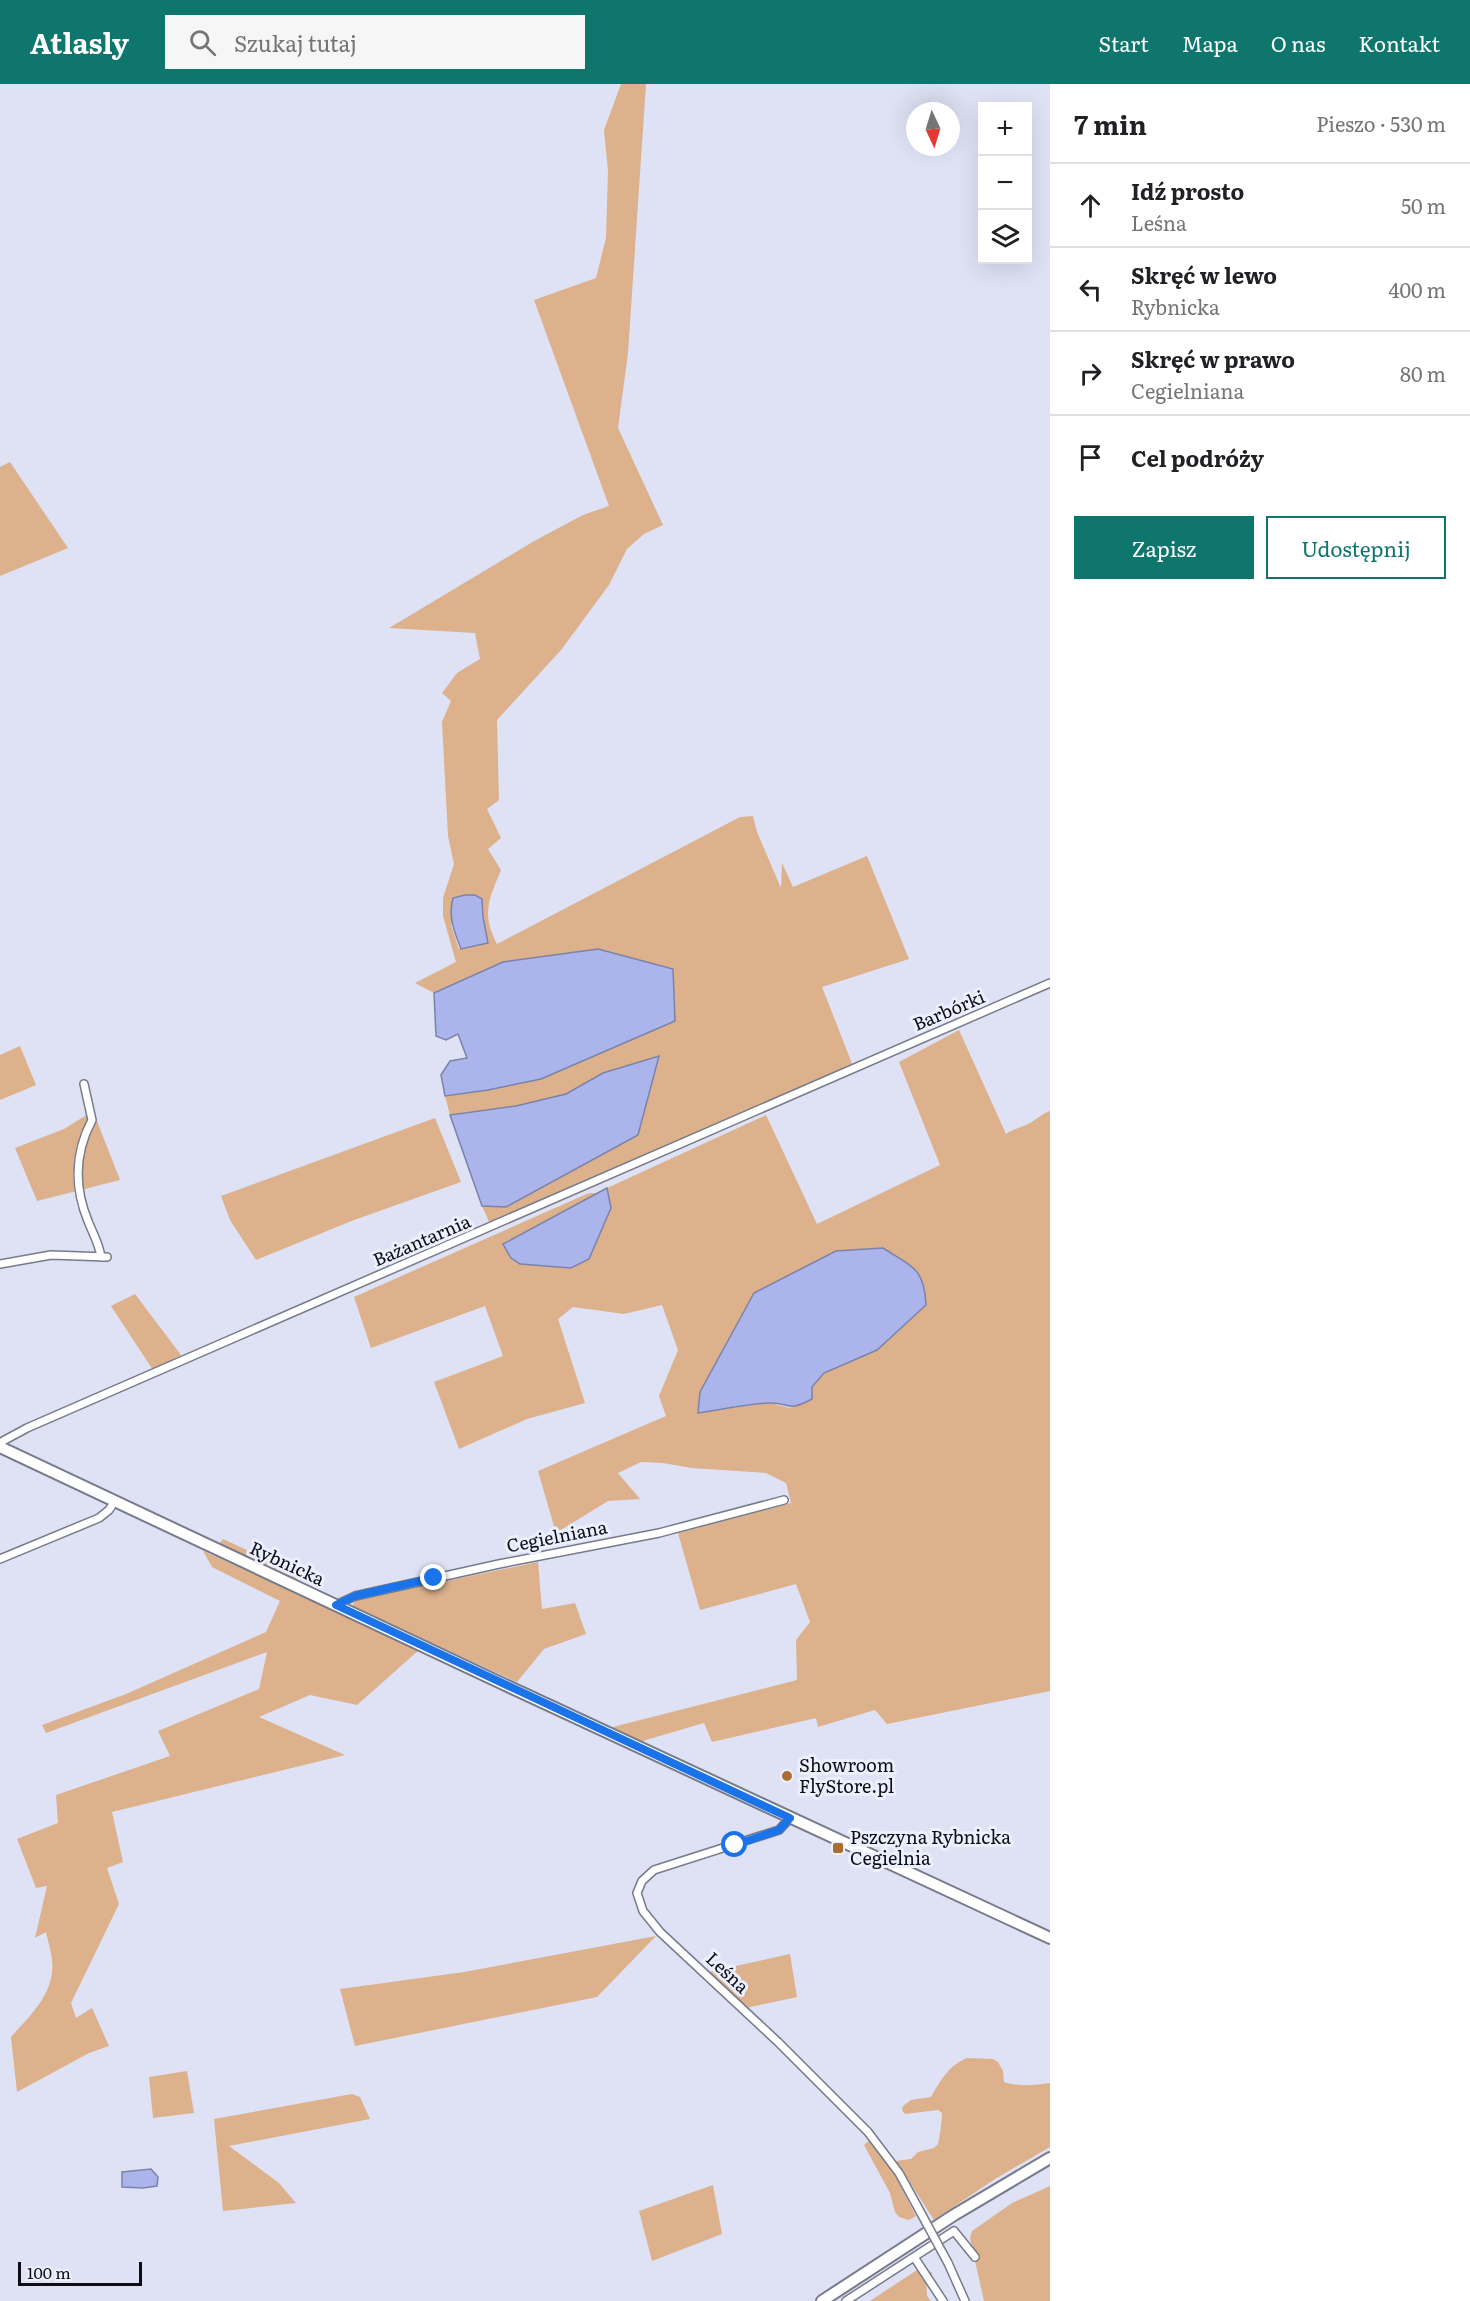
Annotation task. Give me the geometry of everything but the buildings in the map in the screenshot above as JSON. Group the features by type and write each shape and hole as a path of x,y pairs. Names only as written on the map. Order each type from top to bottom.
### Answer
{"main road":[{"name":"Rybnicka","path":"0,1447 1050,1938"},
{"path":"822,2301 963,2210 1048,2160"}],"street":[{"name":"Barbórki","path":"859,1066 1050,983"},
{"name":"Bażantarnia","path":"0,1447 8,1438 27,1428 859,1066"},
{"path":"0,1264 51,1255 104,1257 88,1222 78,1177 78,1157 85,1133 92,1120 84,1084"},
{"name":"Cegielniana","path":"336,1605 355,1596 499,1564 659,1533 784,1500"},
{"path":"0,1559 99,1518 109,1510 114,1501"},
{"name":"Leśna","path":"790,1818 779,1830 654,1870 642,1881 638,1893 643,1911 660,1932 826,2088 868,2132 899,2173 948,2264 965,2301"},
{"path":"846,2301 954,2231 975,2257"},
{"path":"914,2257 943,2301"}],"shaded area":[{"path":"621,84 646,84 628,353 618,428 663,525 644,534 627,549 609,585 561,650 497,720 499,800 487,809 501,838 488,849 501,870 488,907 492,933 497,944 740,817 753,816 757,832 781,888 782,863 793,887 867,856 909,959 822,987 853,1066 490,1224 482,1206 506,1207 638,1135 603,1073 566,1094 516,1106 450,1115 445,1096 488,1090 675,1021 598,949 503,962 434,993 415,983 456,962 443,916 443,898 454,864 448,836 442,722 451,701 442,693 457,673 480,659 475,633 389,628 536,540 583,515 609,506 534,300 596,278 606,238 608,171 604,130","holes":["482,899 488,943 459,949 451,925"]},
{"path":"10,462 68,548 0,576 0,467"},
{"path":"959,1030 1006,1134 1050,1111 1050,1691 887,1724 875,1710 818,1727 816,1718 712,1742 704,1723 639,1742 609,1728 797,1680 796,1640 810,1622 796,1584 700,1610 678,1533 791,1503 786,1483 766,1473 641,1462 618,1473 640,1499 608,1501 556,1533 538,1471 666,1416 659,1396 678,1350 662,1305 624,1314 573,1307 558,1319 585,1403 527,1419 459,1449 434,1382 503,1356 485,1306 371,1348 354,1297 589,1193 598,1193 503,1244 611,1208 607,1188 766,1115 817,1224 940,1165 899,1062","holes":["877,1350 824,1373 790,1408 770,1403 698,1412"]},
{"path":"20,1046 36,1085 0,1100 0,1055"},
{"path":"93,1111 120,1180 37,1201 15,1148 64,1129"},
{"path":"435,1118 461,1182 354,1220 256,1260 230,1220 221,1196"},
{"path":"135,1294 181,1355 153,1370 111,1306"},
{"path":"223,1539 294,1572 298,1582 218,1545"},
{"path":"203,1551 419,1650 357,1705 310,1695 259,1717 345,1755 112,1812 123,1862 107,1868 119,1904 71,2003 76,2018 92,2008 109,2046 89,2053 17,2092 11,2037 46,1993 52,1972 52,1957 46,1932 35,1938 47,1886 36,1888 17,1839 58,1823 56,1795 170,1756 158,1731 259,1689 267,1652 46,1733 42,1725 126,1694 266,1632 280,1601 212,1567"},
{"path":"538,1562 542,1609 575,1603 586,1634 544,1649 517,1682 352,1607 355,1600"},
{"path":"656,1936 597,1997 355,2046 340,1989 464,1972"},
{"path":"790,1954 797,1997 746,2008 709,1972"},
{"path":"967,2058 993,2059 998,2062 1003,2071 1004,2082 1010,2084 1050,2083 1050,2147 995,2179 934,2220 896,2161 911,2159 918,2152 934,2148 938,2144 942,2113 938,2110 905,2114 902,2110 903,2106 911,2100 931,2097 950,2069"},
{"path":"187,2071 194,2113 153,2118 149,2077"},
{"path":"352,2094 360,2097 370,2119 229,2146 279,2183 296,2203 223,2211 214,2119"},
{"path":"870,2140 894,2173 916,2216 909,2220 899,2217 895,2212 890,2193 864,2145"},
{"path":"713,2185 722,2234 652,2261 639,2211"},
{"path":"1050,2186 1050,2301 984,2301 970,2238 972,2231 1012,2203"},
{"path":"920,2268 933,2273 926,2277 927,2296 931,2301 870,2301"}],"water":[{"path":"475,895 482,899 488,943 461,949 452,924 451,911 453,898"},
{"path":"598,949 673,969 675,1021 541,1079 445,1096 441,1075 450,1061 467,1058 458,1034 446,1040 436,1036 434,993 503,962"},
{"path":"659,1056 638,1135 506,1207 482,1206 450,1115 516,1106 566,1094 603,1073"},
{"path":"607,1188 611,1208 589,1259 571,1268 520,1264 511,1258 503,1244"},
{"path":"883,1248 915,1269 923,1283 926,1305 877,1350 824,1373 812,1387 812,1399 797,1405 759,1404 698,1413 700,1392 754,1293 836,1251"},
{"path":"151,2169 158,2177 157,2186 122,2187 122,2172"}],"place":[{"name":"Showroom FlyStore.pl","path":"787,1776"},
{"name":"Pszczyna Rybnicka Cegielnia","path":"838,1848"}],"route":[{"path":"434,1578 355,1596 336,1605 790,1818 779,1830 735,1845"}]}
